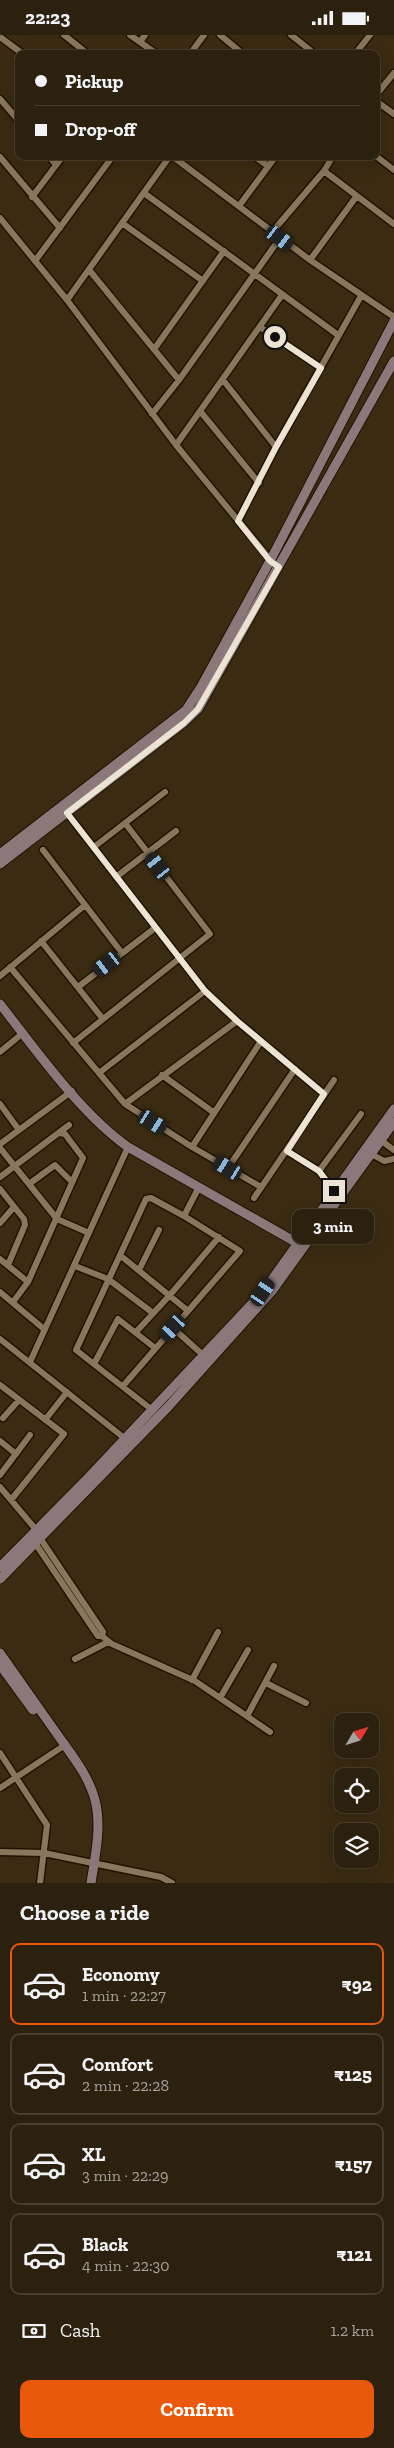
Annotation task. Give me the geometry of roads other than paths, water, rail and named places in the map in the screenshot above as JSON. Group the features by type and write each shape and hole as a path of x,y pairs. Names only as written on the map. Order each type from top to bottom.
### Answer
{"street":[{"path":"64,35 83,50"},
{"path":"130,35 151,50"},
{"path":"140,42 145,35"},
{"path":"193,50 204,35"},
{"path":"220,35 238,50"},
{"path":"291,35 310,50"},
{"path":"358,50 368,37 360,35"},
{"path":"0,37 18,50"},
{"path":"380,90 394,73"},
{"path":"0,99 15,116"},
{"path":"380,104 394,114"},
{"path":"0,157 60,228"},
{"path":"380,159 394,169"},
{"path":"52,160 56,165"},
{"path":"32,197 60,160"},
{"path":"35,261 110,160"},
{"path":"67,300 90,271 168,160"},
{"path":"176,160 361,297 394,317"},
{"path":"259,160 268,167"},
{"path":"239,206 273,160"},
{"path":"273,231 324,171 331,160"},
{"path":"324,171 394,225"},
{"path":"144,193 338,335"},
{"path":"310,260 356,197"},
{"path":"0,218 67,300 176,445 270,561 279,567"},
{"path":"122,223 203,281"},
{"path":"152,414 179,380 280,238"},
{"path":"155,348 224,251"},
{"path":"90,271 155,348 179,380"},
{"path":"176,445 282,295"},
{"path":"238,521 276,447 361,297"},
{"path":"0,854 186,710 202,687 270,561 394,321"},
{"path":"260,327 321,368"},
{"path":"0,864 184,723 198,709 394,361"},
{"path":"223,380 276,447"},
{"path":"200,411 259,483"},
{"path":"94,847 165,792"},
{"path":"67,813 205,991 237,1021 324,1094"},
{"path":"73,1043 180,960 210,934 125,823"},
{"path":"116,877 176,831"},
{"path":"42,850 122,953"},
{"path":"0,976 85,905"},
{"path":"78,987 155,928"},
{"path":"41,941 103,1019"},
{"path":"10,967 125,1104 192,1147 261,1187"},
{"path":"99,1073 205,991"},
{"path":"0,1004 102,1125 128,1147 300,1245"},
{"path":"125,1104 237,1021"},
{"path":"0,1052 23,1033"},
{"path":"192,1147 261,1041"},
{"path":"228,1168 295,1069"},
{"path":"162,1075 213,1112"},
{"path":"254,1197 334,1080"},
{"path":"72,1091 0,1146 13,1166 56,1219 89,1233"},
{"path":"0,1104 20,1129"},
{"path":"0,1579 272,1291 334,1191 377,1138 394,1109"},
{"path":"319,1171 360,1114"},
{"path":"377,1138 394,1122"},
{"path":"0,1177 69,1125"},
{"path":"13,1302 28,1281 83,1158 65,1134 59,1133"},
{"path":"377,1138 394,1150"},
{"path":"30,1362 128,1147"},
{"path":"287,1151 319,1171 334,1191"},
{"path":"367,1151 384,1161 394,1159"},
{"path":"129,1441 151,1409 263,1292 300,1245 367,1151"},
{"path":"29,1184 55,1165 72,1182"},
{"path":"184,1215 199,1187"},
{"path":"0,1189 26,1225 8,1265"},
{"path":"123,1386 240,1251 184,1215 152,1199 146,1199 76,1350 151,1409"},
{"path":"0,1223 14,1207"},
{"path":"139,1270 159,1230"},
{"path":"136,1331 170,1295 219,1237"},
{"path":"120,1256 170,1295 187,1311"},
{"path":"0,1259 28,1281"},
{"path":"75,1266 108,1279 153,1313"},
{"path":"0,1292 44,1329"},
{"path":"94,1364 118,1319 136,1331 155,1348"},
{"path":"173,1328 203,1355"},
{"path":"0,1339 129,1441"},
{"path":"0,1385 64,1435 11,1500"},
{"path":"45,1420 67,1392"},
{"path":"1,1419 19,1400"},
{"path":"0,1475 30,1435"},
{"path":"0,1441 16,1454"},
{"path":"0,1487 39,1537 103,1632 102,1636 108,1642 192,1679 270,1732"},
{"path":"0,1567 39,1537"},
{"path":"192,1679 218,1631"},
{"path":"75,1659 108,1642"},
{"path":"220,1697 248,1650"},
{"path":"0,1653 63,1747 89,1797 92,1830 91,1883"},
{"path":"0,1665 63,1747"},
{"path":"248,1717 274,1666"},
{"path":"266,1683 306,1703"},
{"path":"0,1789 63,1747"},
{"path":"0,1753 46,1820 48,1831 40,1883"},
{"path":"0,1852 44,1853 161,1877 172,1883"},
{"path":"85,1883 92,1864"}]}
